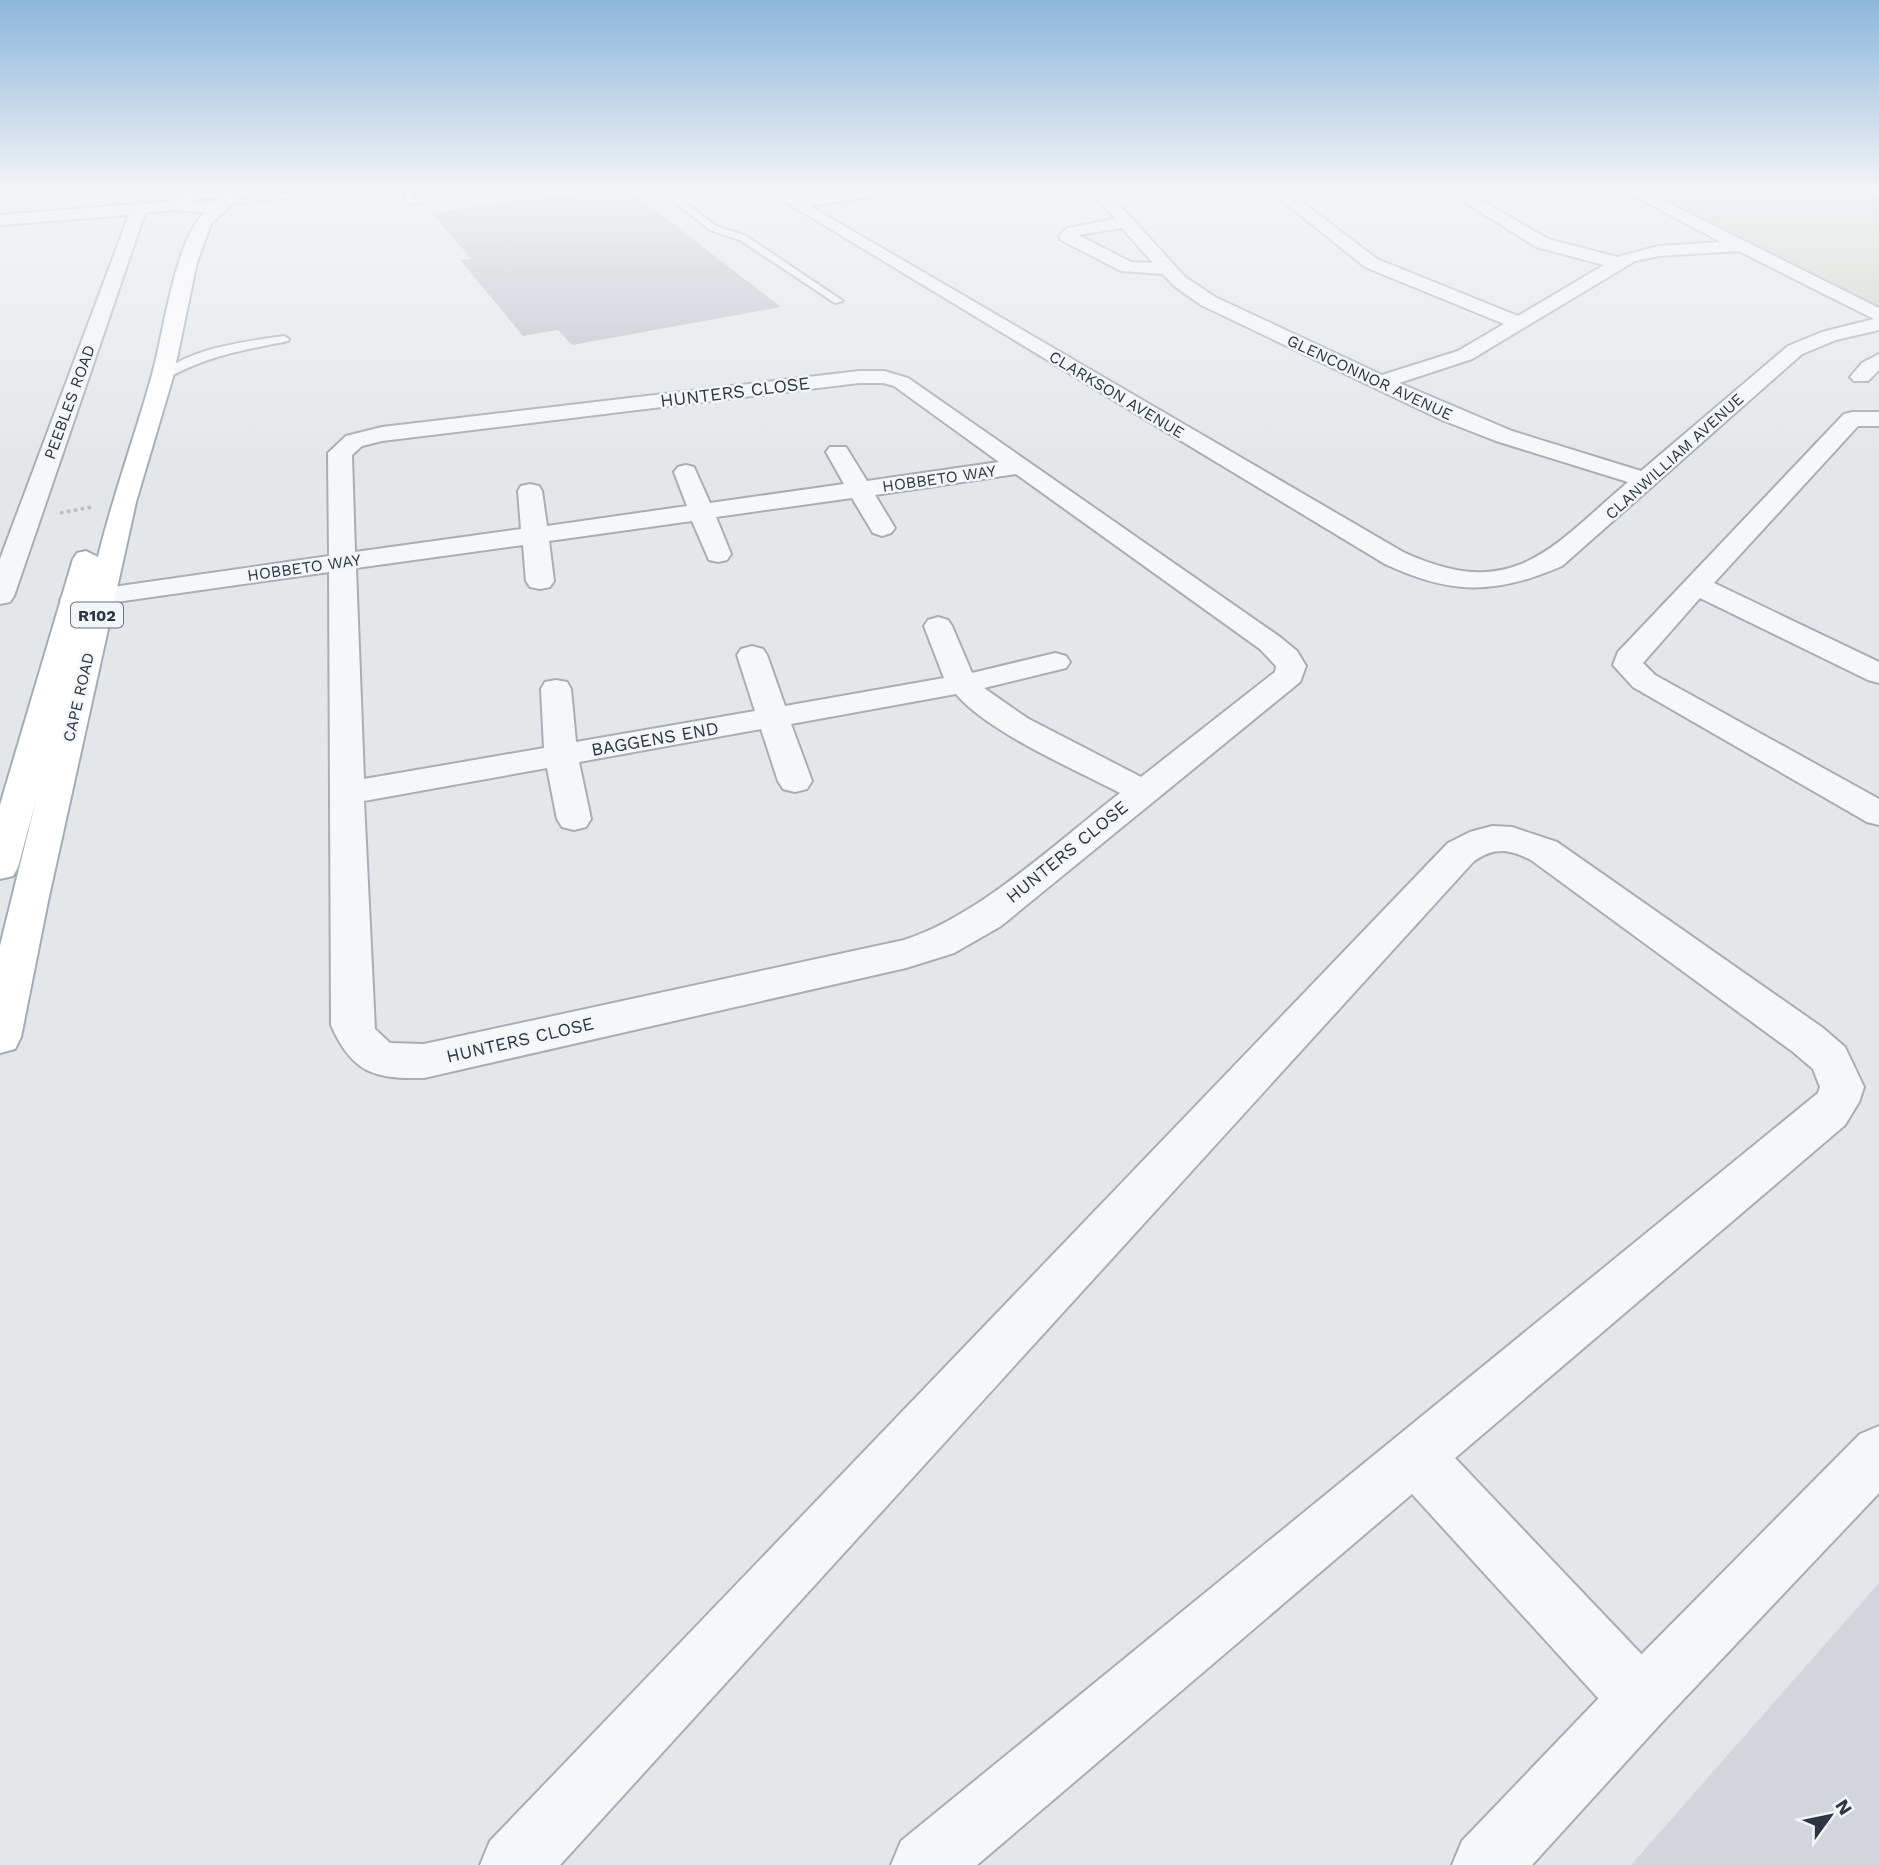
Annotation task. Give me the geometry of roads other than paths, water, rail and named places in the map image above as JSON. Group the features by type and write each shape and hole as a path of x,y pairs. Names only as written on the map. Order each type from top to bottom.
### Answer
{"main road":[{"name":"CAPE ROAD","path":"0,1037 29,901 124,502 163,277"},
{"name":"CAPE ROAD","path":"0,867 103,506 146,372 182,277"}],"street":[{"name":"PEEBLES ROAD","path":"0,596 114,277"},
{"name":"CLARKSON AVENUE","path":"921,277 1395,558 1436,577 1467,584"},
{"name":"GLENCONNOR AVENUE","path":"1175,277 1208,301 1450,415 1504,436 1646,480"},
{"path":"1406,277 1519,323"},
{"path":"1381,382 1456,359 1595,277"},
{"path":"1803,277 1879,315"},
{"name":"CLANWILLIAM AVENUE","path":"1467,584 1510,578 1553,560 1795,350 1829,336 1879,324"},
{"path":"1860,377 1869,366 1879,360"},
{"name":"HUNTERS CLOSE","path":"859,377 884,377 901,382 1018,467 1270,643 1286,657 1291,666 1289,676 1142,790 988,916 940,943 906,954 424,1061 396,1062 374,1056 358,1042 352,1025 340,453 354,441 382,434 859,377"},
{"path":"1879,419 1852,419 1629,658 1628,665 1644,681 1879,814"},
{"name":"HOBBETO WAY","path":"838,452 882,528"},
{"name":"HOBBETO WAY","path":"74,600 1018,467"},
{"path":"686,472 718,554"},
{"path":"530,491 540,581"},
{"path":"1696,586 1879,674"},
{"path":"938,626 962,684 992,709 1041,738 1142,790"},
{"path":"752,656 795,781"},
{"name":"BAGGENS END","path":"348,793 962,684 1055,662"},
{"path":"556,689 561,755 574,820"},
{"path":"514,1865 1461,852 1476,842 1508,836 1544,850 1808,1040 1830,1059 1842,1087 1837,1102 1829,1112 926,1865"},
{"path":"1486,1865 1641,1699 1879,1453"},
{"path":"1416,1457 1641,1699"}],"lane":[{"path":"802,277 838,301"},
{"path":"146,372 183,365 220,351 284,339"}]}
